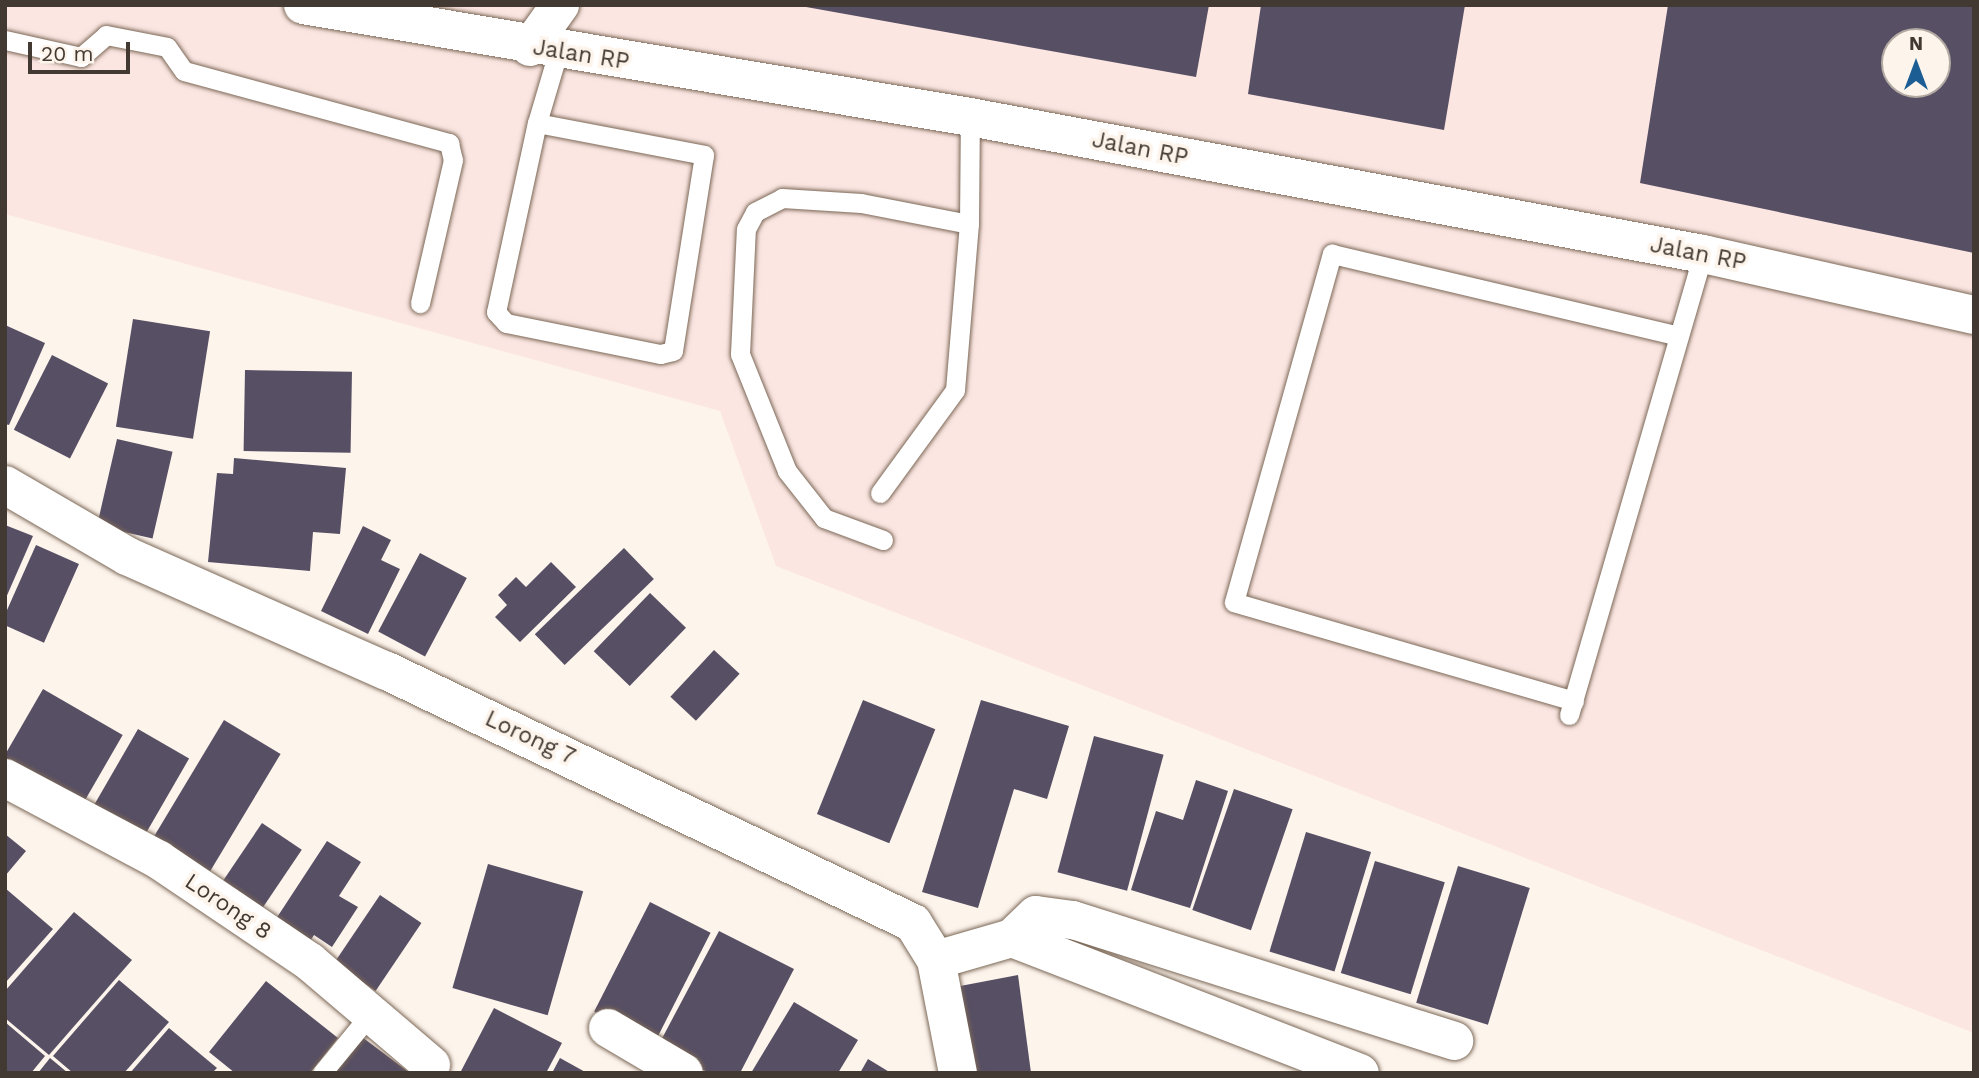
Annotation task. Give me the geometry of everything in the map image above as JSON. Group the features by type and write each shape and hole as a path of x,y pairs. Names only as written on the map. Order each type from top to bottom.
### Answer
{"street":[{"name":"Jalan RP","path":"303,5 544,49 970,117 1703,254 1974,315"},
{"path":"544,49 560,5"},
{"name":"Lorong 7","path":"5,485 127,556 875,901 913,923 936,960 958,1073"},
{"name":"Lorong 8","path":"5,778 159,860 373,1011 431,1065"},
{"path":"936,960 1012,938 1036,915 1073,920 1454,1041"},
{"path":"1012,938 1360,1073"},
{"path":"608,1028 684,1073"}],"lane":[{"path":"5,40 80,57 106,35 167,47 184,71 449,143 453,160 420,303"},
{"path":"537,123 704,155 673,351 660,354 506,323 496,312 537,123 544,49"},
{"path":"880,493 955,390 969,224 970,117"},
{"path":"883,540 824,518 787,471 740,354 746,229 755,212 772,201 804,197 969,224"},
{"path":"1678,336 1332,254 1234,602 1572,708 1703,254"},
{"path":"323,1073 373,1011"}],"shaded area":[{"path":"5,5 1974,5 1974,1033 776,566 720,411 5,214"}],"building":[{"path":"795,5 1209,5 1196,77"},
{"path":"1261,5 1465,5 1444,130 1248,94"},
{"path":"1668,5 1974,5 1974,253 1640,183"},
{"path":"133,319 210,331 193,439 116,427"},
{"path":"5,325 45,343 9,425 5,424"},
{"path":"52,355 108,384 70,458 14,430"},
{"path":"245,370 352,372 351,453 244,451"},
{"path":"117,439 173,452 153,539 97,526"},
{"path":"234,458 346,468 340,534 313,532 310,571 208,562 217,473 233,474"},
{"path":"5,525 33,536 5,600"},
{"path":"363,526 391,540 381,560 400,569 368,634 321,611"},
{"path":"36,545 79,564 44,643 5,625 5,615"},
{"path":"624,548 654,579 565,665 535,634"},
{"path":"420,553 467,578 425,656 378,632"},
{"path":"551,562 576,587 520,642 495,617 507,605 498,595 516,577 526,587"},
{"path":"650,593 686,628 630,686 594,651"},
{"path":"714,650 740,674 696,721 670,697"},
{"path":"43,689 123,735 83,804 5,759 5,755"},
{"path":"863,700 935,729 889,843 817,814"},
{"path":"981,700 1069,726 1047,799 1014,789 978,908 922,892"},
{"path":"224,720 281,754 206,878 149,844"},
{"path":"138,729 189,758 143,839 92,810"},
{"path":"1094,736 1164,755 1127,891 1058,872"},
{"path":"1196,780 1228,791 1190,908 1131,890 1156,811 1183,820"},
{"path":"1234,789 1293,809 1251,930 1192,910"},
{"path":"262,823 302,850 261,910 221,884"},
{"path":"1306,832 1371,852 1334,971 1269,952"},
{"path":"5,834 26,851 5,876"},
{"path":"327,841 361,862 339,896 358,907 332,947 314,935 306,947 272,925"},
{"path":"1375,861 1445,882 1411,994 1341,973"},
{"path":"488,864 583,891 548,1015 452,988"},
{"path":"1458,866 1530,888 1488,1025 1416,1003"},
{"path":"5,888 53,929 5,983"},
{"path":"380,895 421,923 376,991 334,963"},
{"path":"650,902 711,933 655,1042 594,1012"},
{"path":"74,912 132,960 49,1055 5,1018 5,991"},
{"path":"719,931 794,969 740,1073 709,1073 658,1046"},
{"path":"1018,975 1031,1073 972,1073 955,987"},
{"path":"119,980 169,1022 124,1073 73,1073 53,1056"},
{"path":"266,981 338,1038 310,1073 235,1073 209,1052"},
{"path":"794,1002 858,1040 838,1073 751,1073"},
{"path":"494,1008 562,1043 546,1073 460,1073"},
{"path":"5,1022 45,1056 31,1073 5,1073"},
{"path":"169,1028 217,1068 212,1073 130,1073"},
{"path":"362,1037 410,1073 334,1073"},
{"path":"50,1058 68,1073 38,1073"},
{"path":"560,1058 587,1073 552,1073"},
{"path":"868,1059 891,1073 860,1073"}]}
